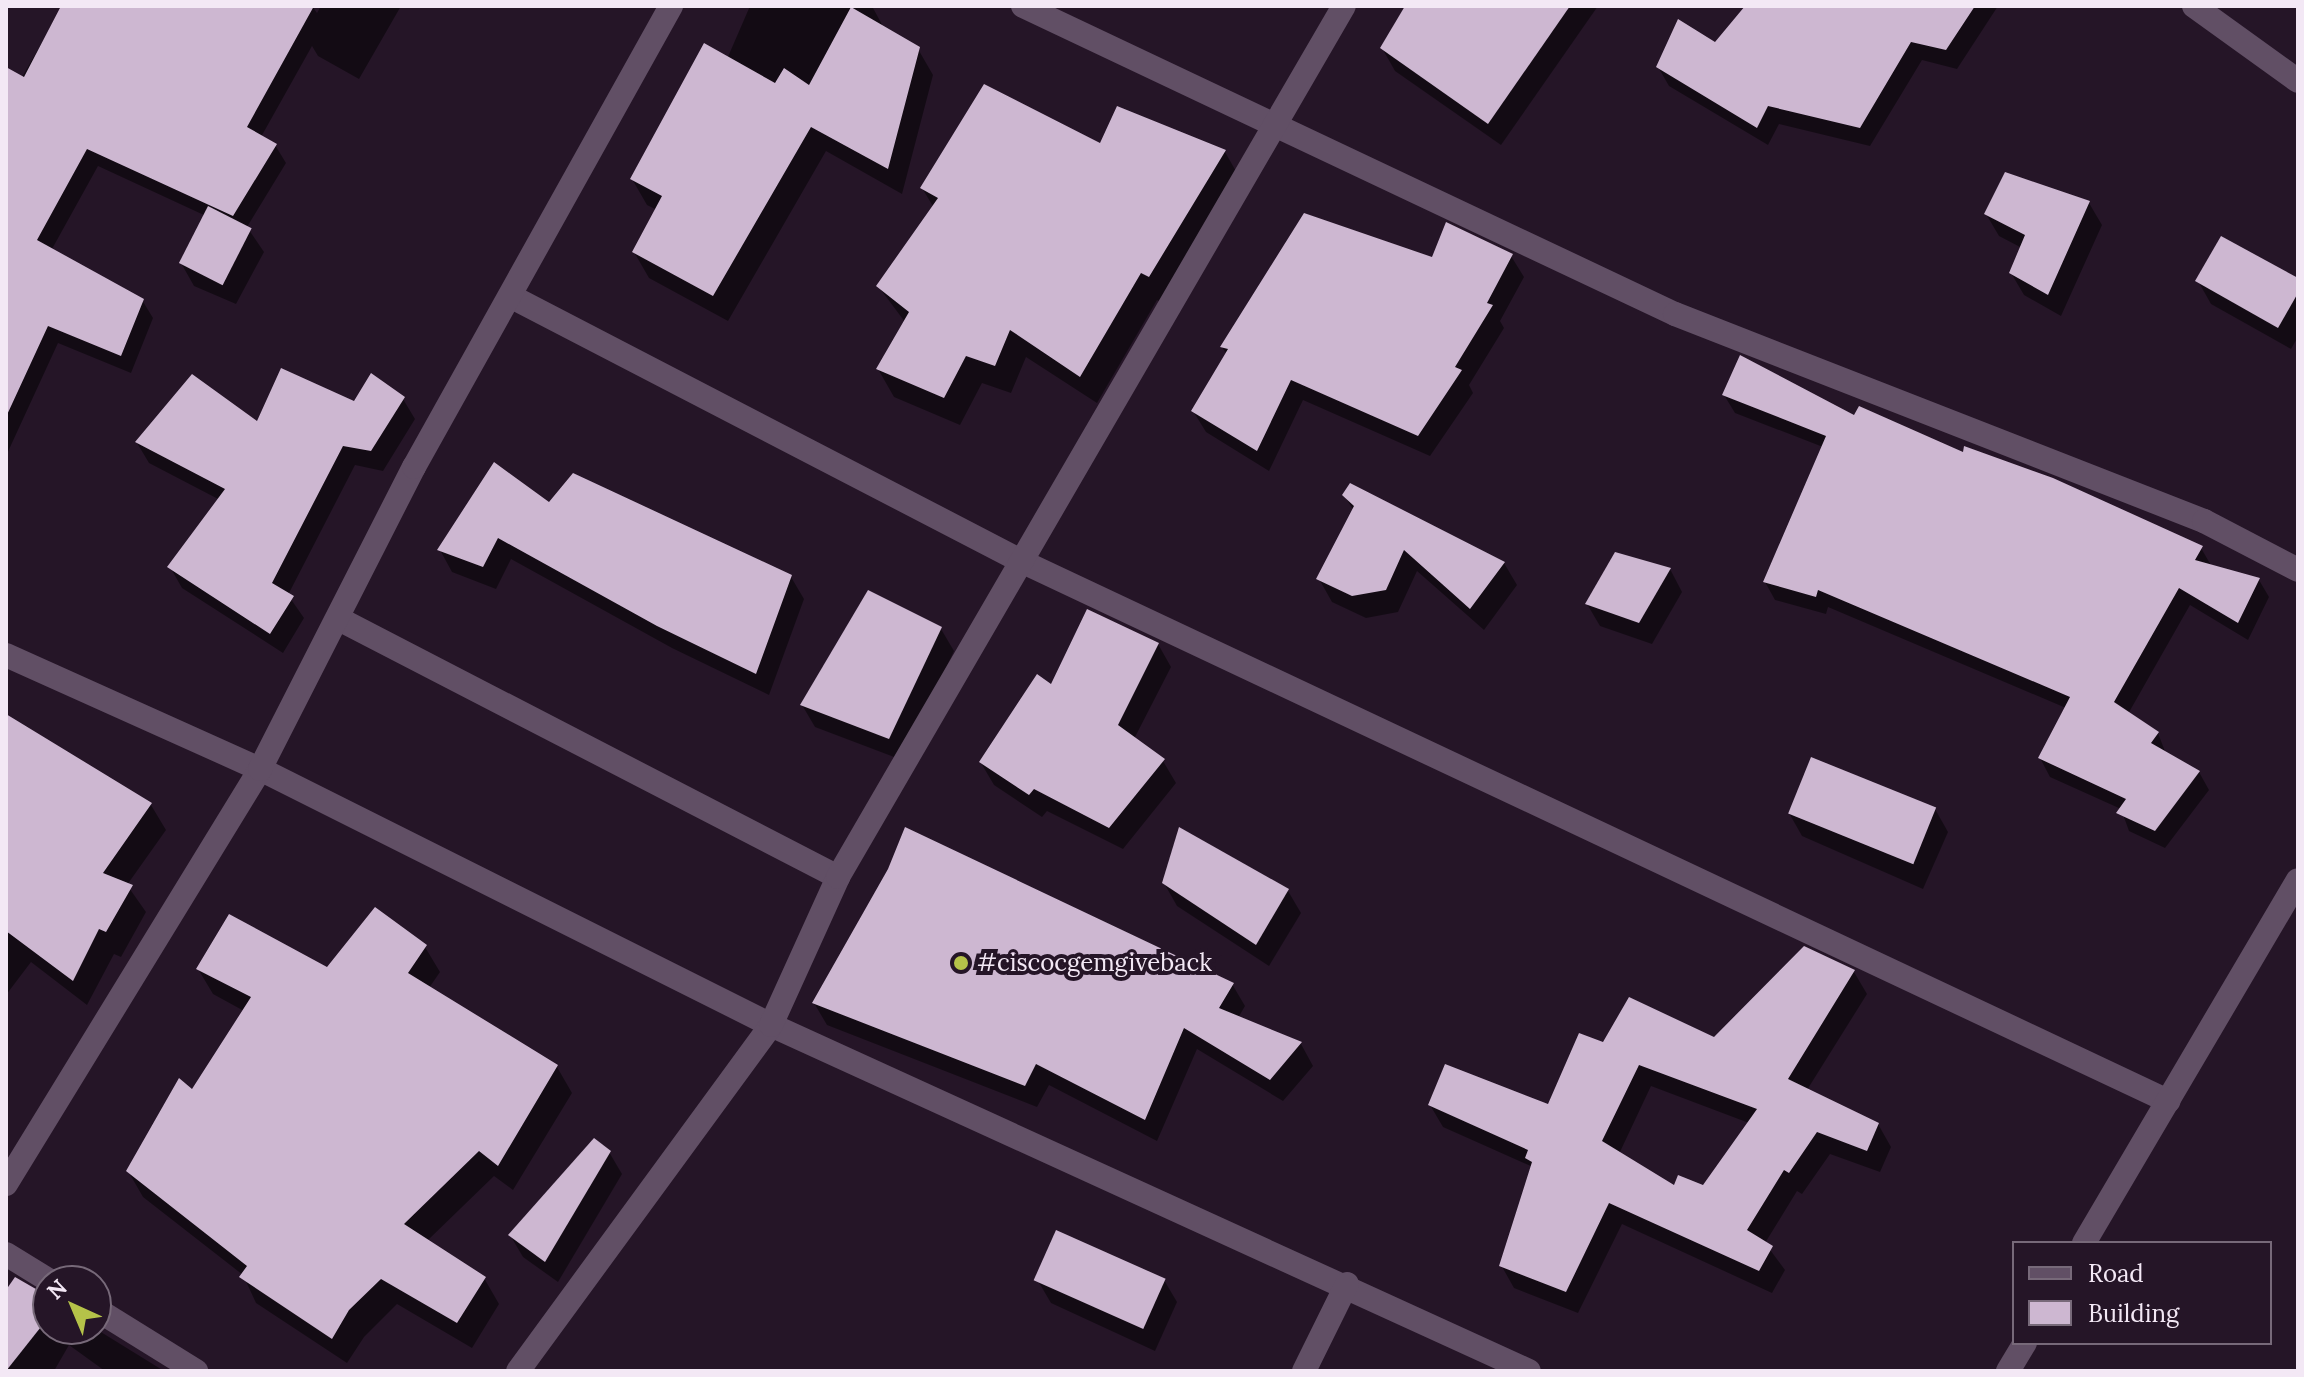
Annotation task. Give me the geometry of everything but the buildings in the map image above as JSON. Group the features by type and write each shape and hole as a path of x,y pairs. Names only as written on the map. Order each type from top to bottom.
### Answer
{"street":[{"path":"6,1184 260,769 414,467 671,6"},
{"path":"1023,6 1675,314 2204,521 2298,570"},
{"path":"518,1371 771,1025 838,877 1344,6"},
{"path":"2194,6 2298,81"},
{"path":"510,296 1023,562 2168,1101"},
{"path":"339,619 838,877"},
{"path":"6,655 260,769 771,1025 1347,1284 1529,1371"},
{"path":"2085,1241 2298,880"},
{"path":"6,1254 32,1270"},
{"path":"1304,1371 1347,1284"},
{"path":"112,1319 196,1371"},
{"path":"2008,1371 2024,1345"}],"place":[{"name":"#ciscocgemgiveback","path":"961,963"}]}
